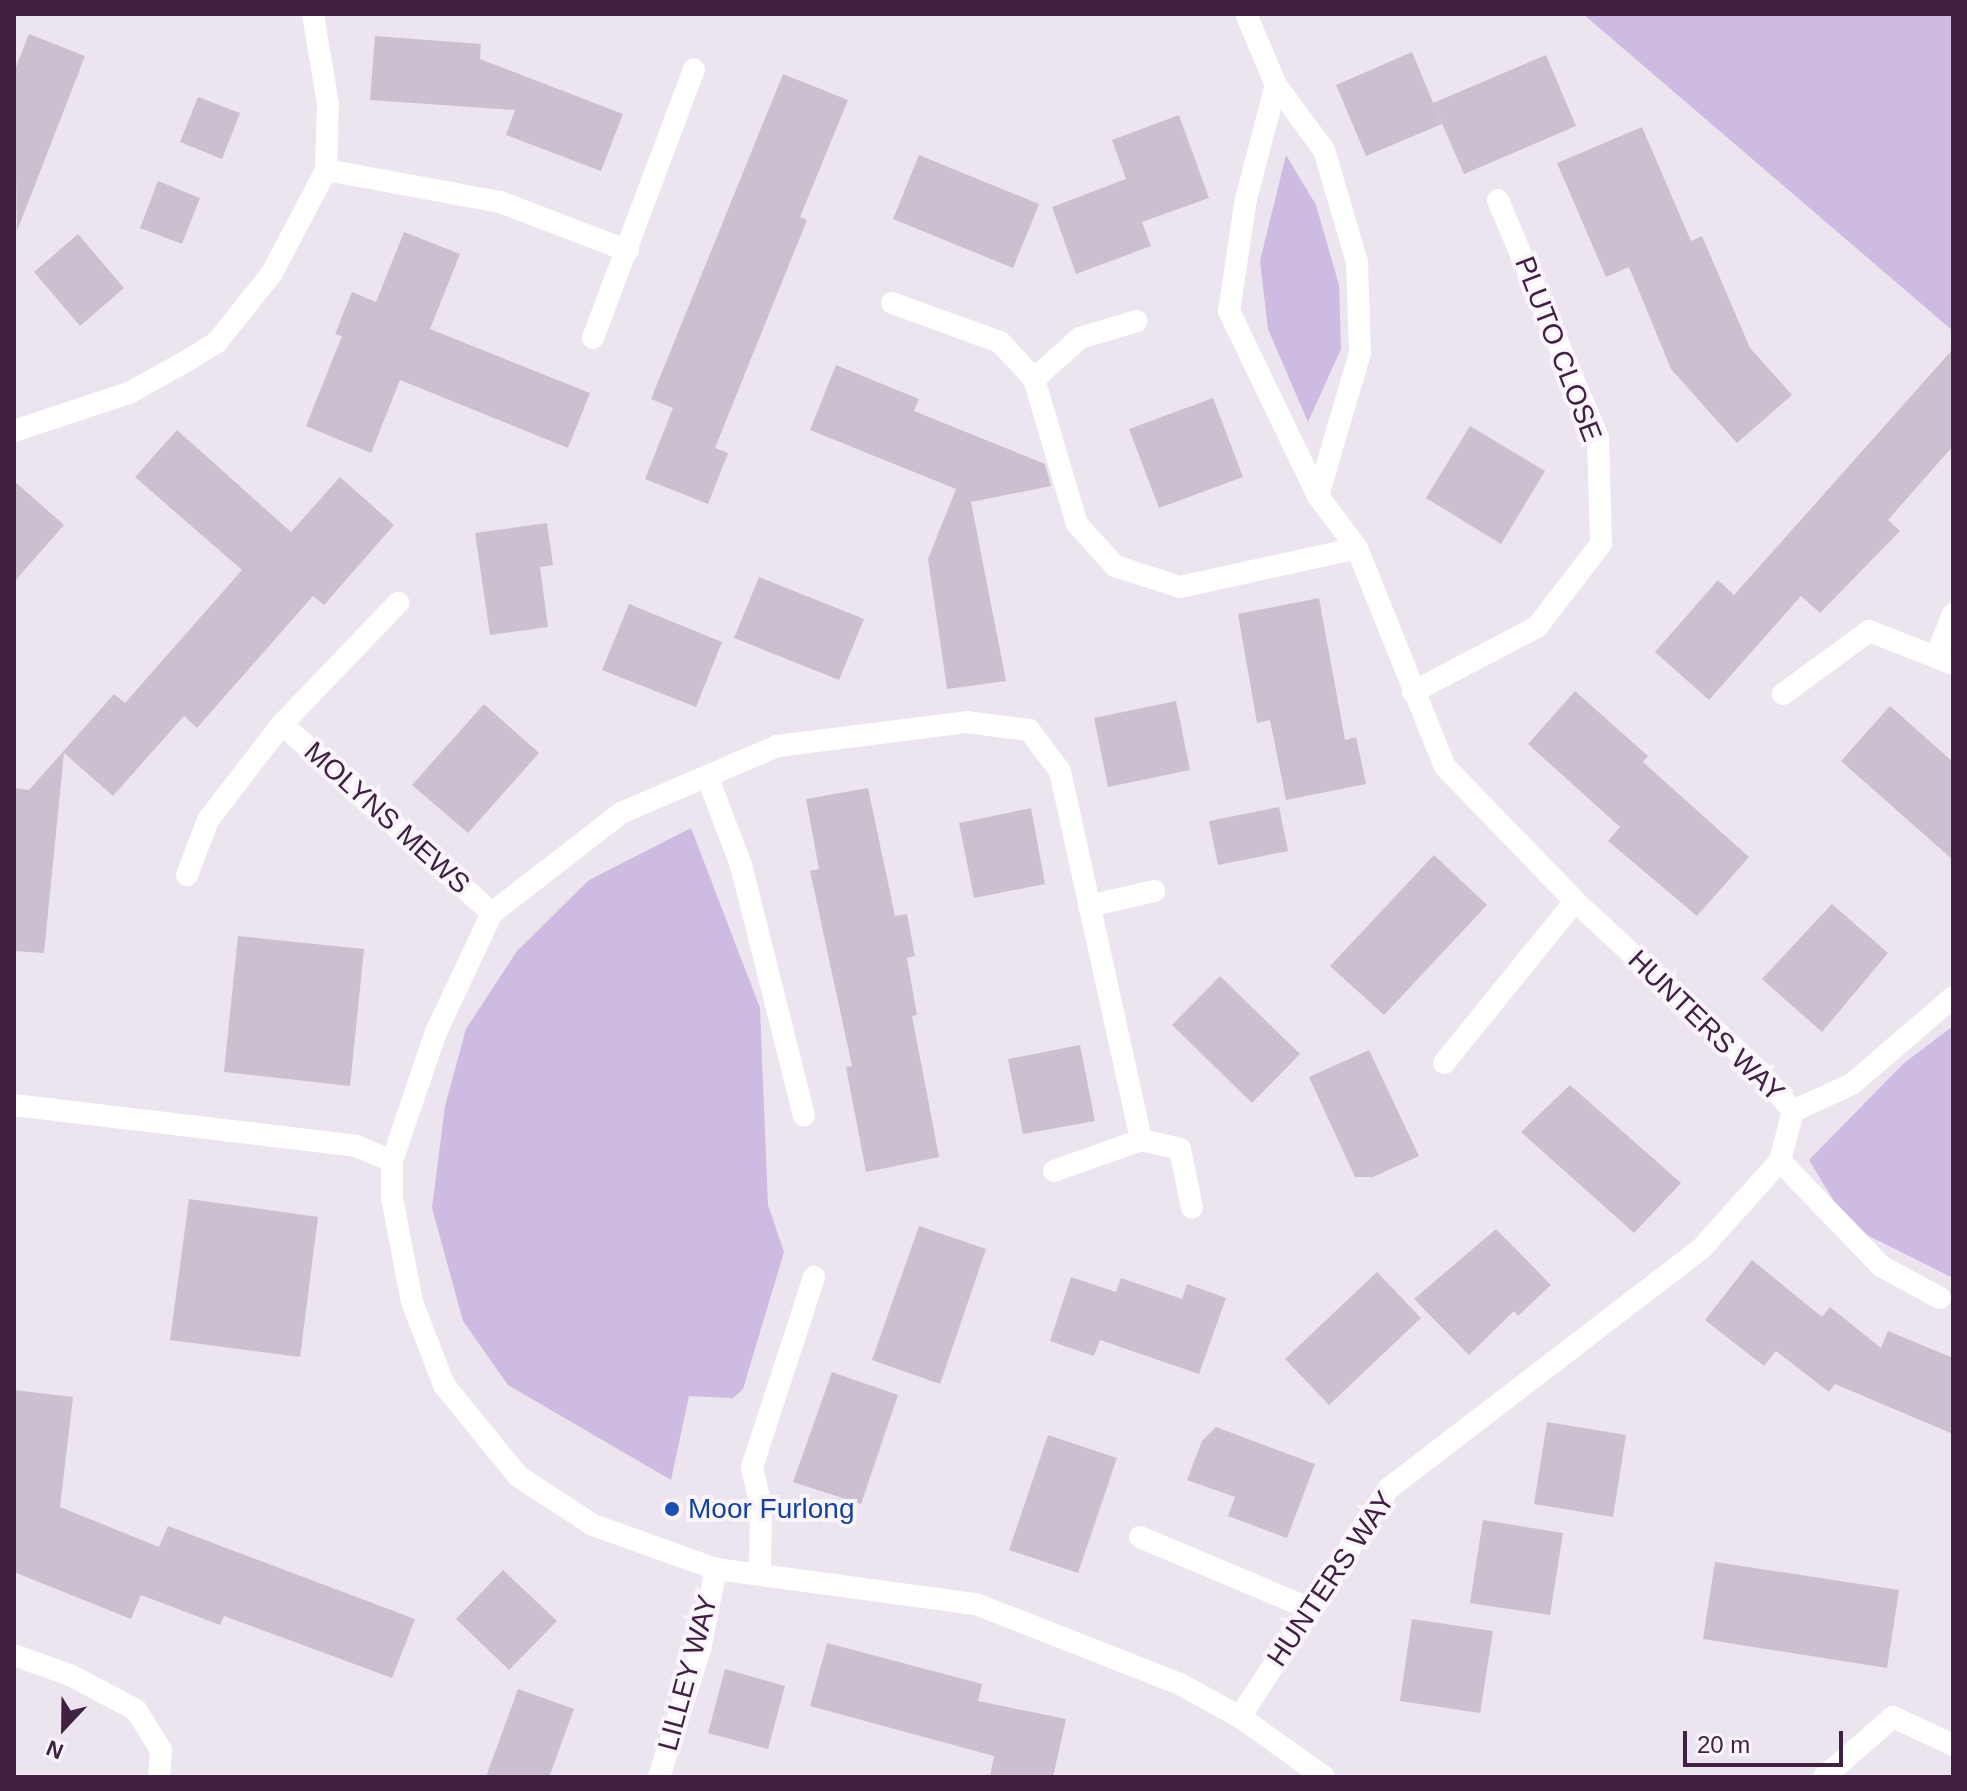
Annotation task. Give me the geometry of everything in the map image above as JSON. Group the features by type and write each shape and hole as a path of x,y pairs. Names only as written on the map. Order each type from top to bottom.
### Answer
{"street":[{"path":"14,431 129,393 217,342 272,273 326,170 328,104 313,14"},
{"path":"1246,14 1276,85 1324,150 1357,262 1360,353 1318,496"},
{"path":"593,338 694,69"},
{"name":"HUNTERS WAY","path":"1240,1717 1388,1489 1701,1249 1780,1161 1789,1143 1793,1111 1759,1071 1575,901 1445,767 1357,548 1318,496 1229,311 1246,199 1276,85"},
{"path":"326,170 500,202 628,251"},
{"name":"PLUTO CLOSE","path":"1413,692 1537,627 1601,544 1598,438 1498,200"},
{"path":"892,303 1000,342 1034,379 1077,524 1115,566 1180,587 1357,548"},
{"path":"1034,379 1080,338 1137,321"},
{"name":"MOLYNS MEWS","path":"187,875 208,820 282,724 398,603"},
{"path":"1783,694 1869,631 1945,659 1953,614"},
{"path":"1141,1140 1060,771 1029,730 966,722 777,746 621,813 492,913 436,1032 392,1161 392,1198 412,1302 444,1385 518,1476 593,1525 716,1569 976,1604 1180,1684 1240,1717 1324,1777"},
{"name":"MOLYNS MEWS","path":"282,724 492,913"},
{"path":"707,776 741,865 804,1115"},
{"path":"1089,906 1154,891"},
{"path":"1444,1063 1575,901"},
{"path":"1793,1111 1852,1084 1953,997"},
{"path":"14,1105 356,1146 392,1161"},
{"path":"1054,1171 1141,1140 1180,1149 1192,1208"},
{"path":"1780,1161 1881,1266 1940,1298"},
{"path":"760,1575 761,1507 752,1467 814,1277"},
{"path":"1140,1537 1308,1608"},
{"name":"LILLEY WAY","path":"659,1777 700,1649 716,1569"},
{"path":"14,1655 70,1675 136,1710 161,1750 159,1777"},
{"path":"1824,1777 1893,1717 1953,1745"}],"shaded area":[{"path":"1583,14 1953,14 1953,331"},
{"path":"1286,155 1316,205 1339,285 1341,349 1308,422 1268,329 1260,261"},
{"path":"691,828 760,1008 768,1205 784,1252 743,1389 733,1398 689,1396 671,1480 508,1385 463,1321 432,1208 445,1106 466,1029 517,951 589,880"},
{"path":"1953,1026 1953,1278 1867,1235 1835,1203 1809,1160 1903,1064"}],"building":[{"path":"29,34 85,56 17,231 14,72"},
{"path":"375,36 481,44 480,59 623,114 601,171 506,135 515,110 370,100"},
{"path":"1412,52 1442,124 1366,156 1336,85"},
{"path":"1546,55 1576,126 1464,174 1433,103"},
{"path":"783,74 848,100 800,217 807,220 715,448 728,453 708,504 645,479 673,408 651,399"},
{"path":"198,97 240,113 222,159 180,142"},
{"path":"1179,115 1209,198 1142,222 1151,246 1076,274 1052,207 1126,179 1112,140"},
{"path":"1642,127 1691,241 1702,236 1750,348 1792,395 1737,443 1671,369 1629,267 1606,277 1557,163"},
{"path":"919,155 1039,204 1013,268 893,219"},
{"path":"158,181 200,198 182,244 140,228"},
{"path":"404,232 460,254 430,329 590,393 568,448 400,380 371,453 306,426 342,336 335,334 352,292 376,302"},
{"path":"78,234 124,288 80,326 34,272"},
{"path":"1953,349 1953,446 1888,520 1900,531 1820,613 1801,596 1709,700 1655,652 1718,580 1734,595"},
{"path":"836,365 919,399 914,411 1045,464 1051,486 971,502 1006,681 947,689 928,559 956,489 810,430"},
{"path":"1213,398 1243,477 1159,508 1129,429"},
{"path":"1470,426 1545,471 1501,544 1426,498"},
{"path":"177,430 291,532 340,477 394,525 324,605 313,596 197,728 184,716 113,796 64,753 44,953 14,951 14,788 29,790 114,694 125,703 242,570 135,477"},
{"path":"14,481 64,525 14,582"},
{"path":"547,523 553,565 540,567 548,627 490,635 475,533"},
{"path":"759,577 864,619 839,680 734,638"},
{"path":"1319,598 1345,740 1356,737 1366,784 1286,800 1270,720 1257,723 1238,614"},
{"path":"629,604 722,642 696,707 602,670"},
{"path":"1575,691 1648,756 1643,762 1749,857 1697,916 1608,841 1620,827 1528,744"},
{"path":"1176,701 1190,770 1108,787 1094,718"},
{"path":"484,704 539,753 468,833 412,785"},
{"path":"1890,706 1953,762 1953,860 1841,761"},
{"path":"868,788 895,916 907,914 915,956 907,958 917,1015 912,1016 939,1157 866,1172 846,1067 852,1066 810,871 819,869 806,799"},
{"path":"1279,807 1288,851 1218,865 1209,821"},
{"path":"1031,808 1045,884 974,898 959,823"},
{"path":"1434,855 1487,905 1384,1015 1330,966"},
{"path":"1832,904 1888,953 1822,1032 1762,979"},
{"path":"238,936 364,949 350,1086 224,1072"},
{"path":"1220,976 1300,1054 1252,1103 1172,1025"},
{"path":"1080,1045 1095,1121 1023,1134 1008,1059"},
{"path":"1369,1050 1419,1156 1373,1177 1355,1177 1309,1077"},
{"path":"1570,1085 1681,1183 1634,1233 1521,1132"},
{"path":"189,1199 318,1217 300,1357 170,1340"},
{"path":"919,1226 986,1249 940,1384 872,1360"},
{"path":"1496,1229 1551,1285 1518,1316 1514,1311 1469,1355 1414,1299"},
{"path":"1752,1260 1822,1317 1830,1307 1881,1348 1888,1331 1953,1358 1953,1434 1835,1384 1829,1392 1776,1351 1764,1366 1705,1320"},
{"path":"1377,1272 1421,1318 1329,1405 1285,1359"},
{"path":"1071,1277 1116,1292 1121,1278 1182,1299 1187,1284 1226,1298 1199,1374 1100,1340 1094,1356 1050,1341"},
{"path":"832,1372 898,1395 861,1504 793,1482"},
{"path":"14,1390 73,1397 60,1507 159,1547 168,1526 415,1619 392,1678 224,1616 220,1625 141,1595 131,1619 14,1572"},
{"path":"1547,1422 1626,1435 1613,1517 1534,1504"},
{"path":"1216,1427 1315,1464 1287,1538 1228,1516 1235,1497 1187,1480 1202,1441"},
{"path":"1048,1435 1117,1458 1078,1573 1009,1550"},
{"path":"1483,1520 1563,1533 1550,1615 1470,1603"},
{"path":"1715,1562 1899,1590 1887,1668 1703,1639"},
{"path":"503,1570 557,1621 509,1670 456,1619"},
{"path":"1412,1619 1493,1631 1480,1713 1400,1701"},
{"path":"827,1643 982,1684 978,1701 1066,1719 1053,1777 990,1777 994,1756 810,1706"},
{"path":"725,1669 785,1686 768,1749 708,1733"},
{"path":"518,1689 574,1709 549,1777 486,1777"}],"place":[{"name":"Moor Furlong","path":"672,1509"}]}
